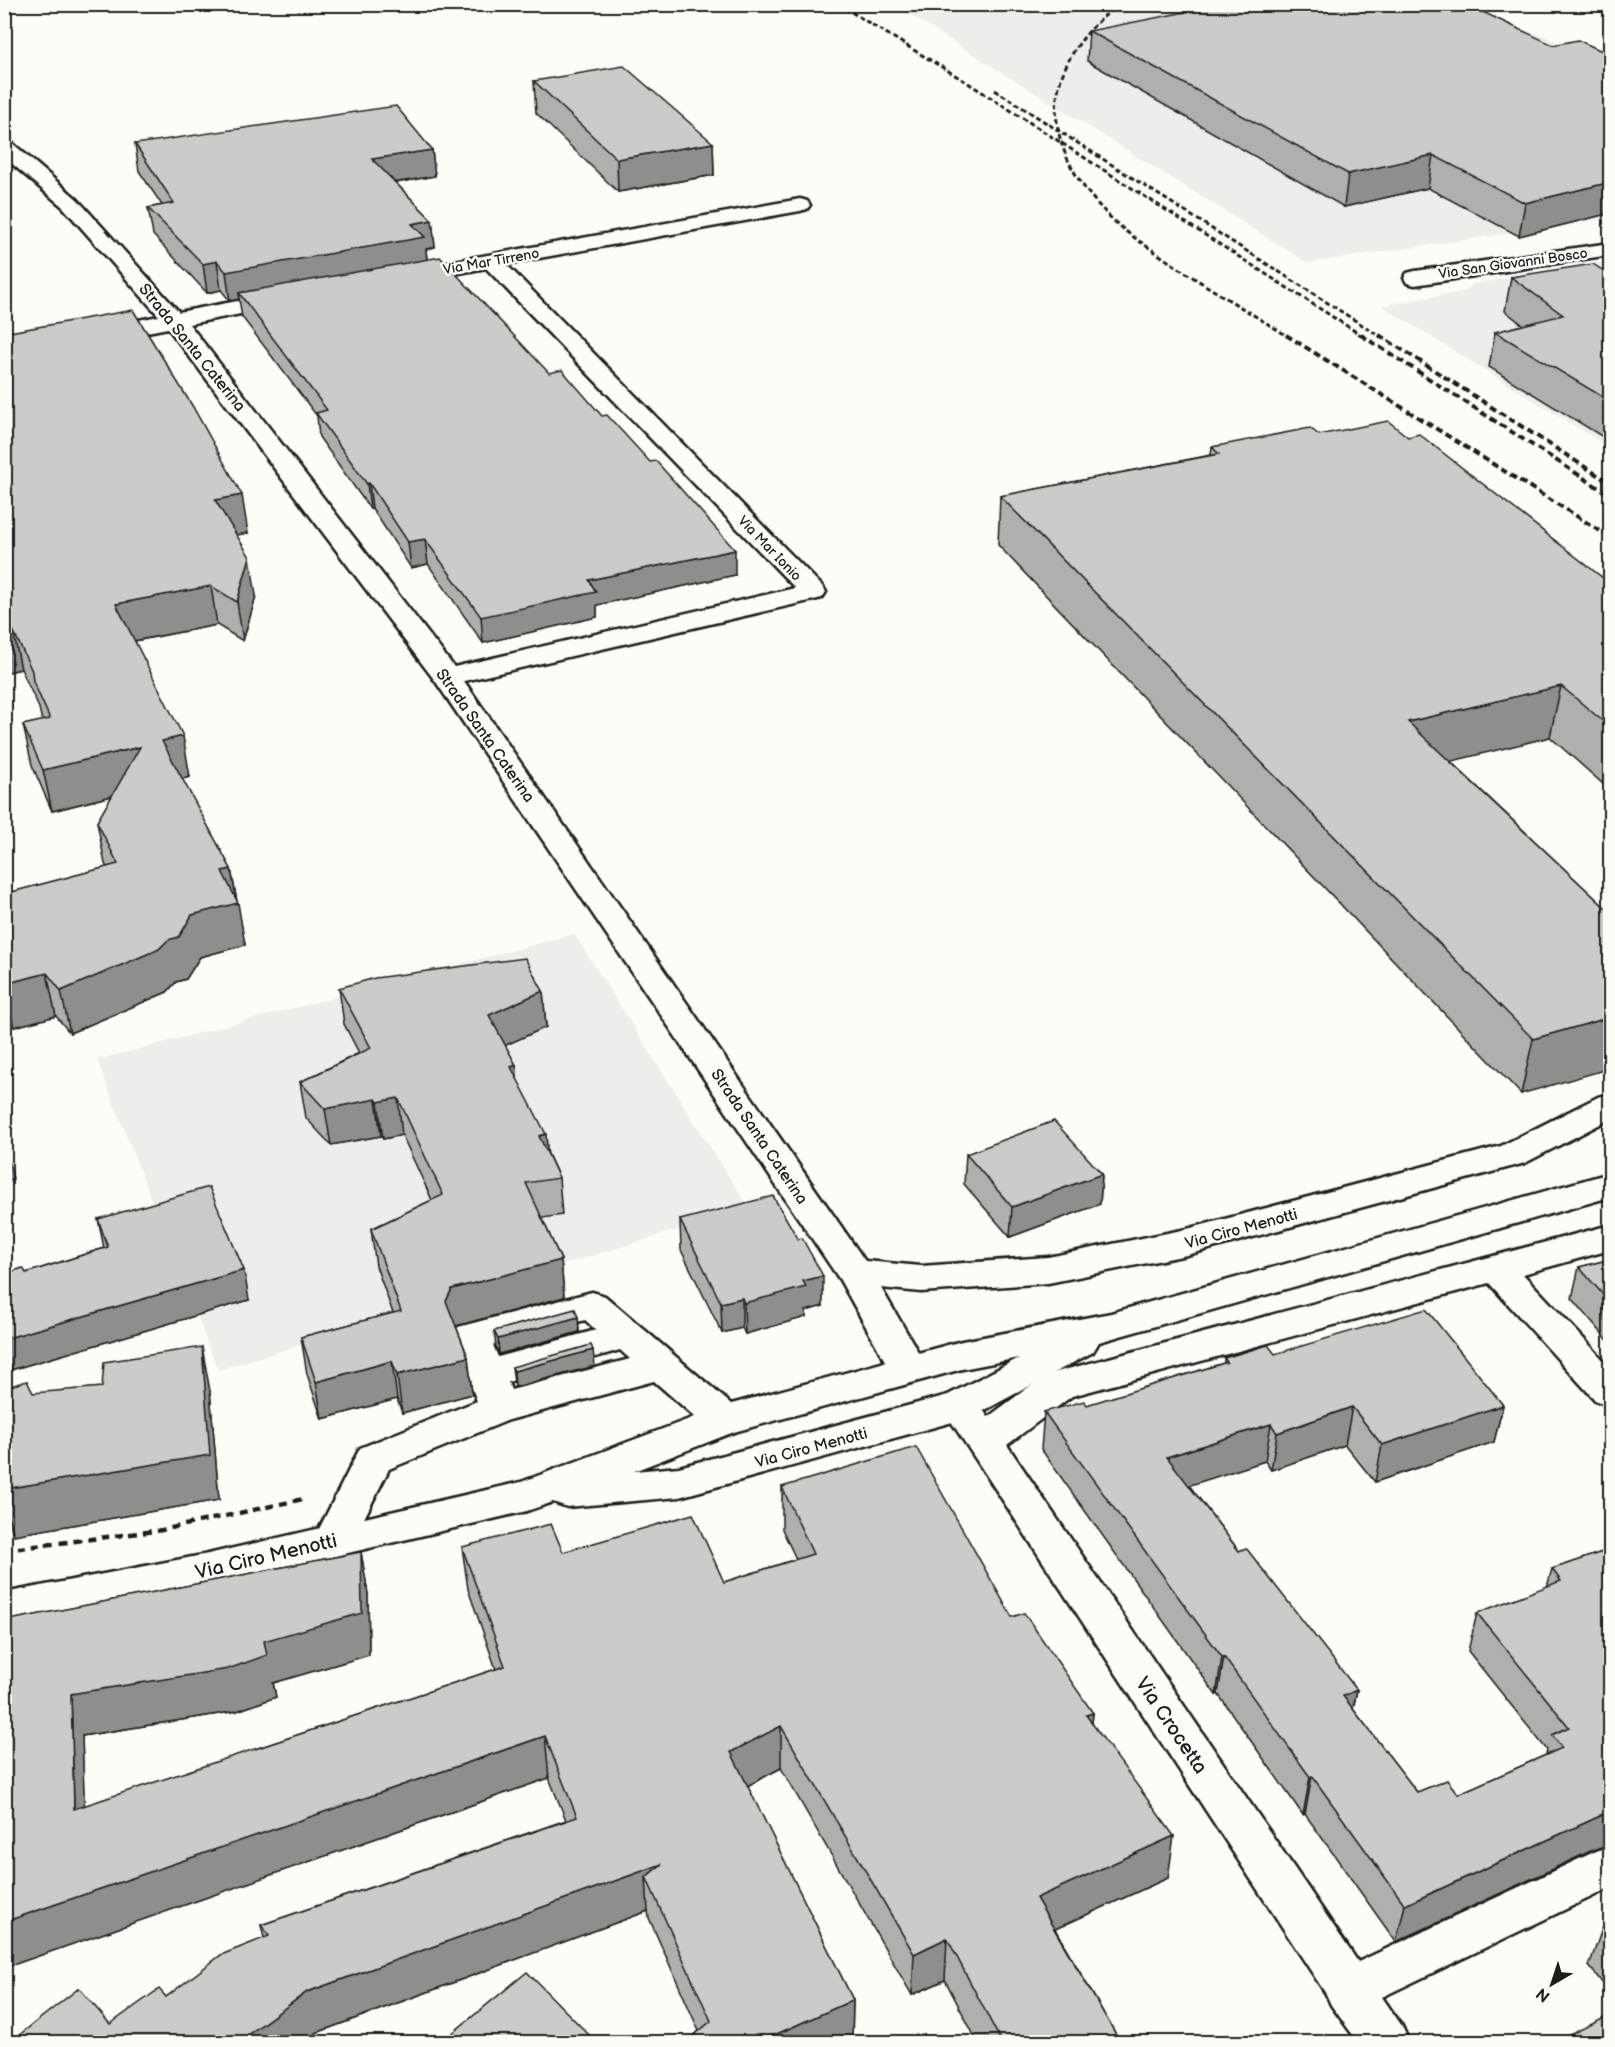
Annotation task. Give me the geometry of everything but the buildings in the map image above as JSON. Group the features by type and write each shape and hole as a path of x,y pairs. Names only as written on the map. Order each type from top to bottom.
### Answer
{"street":[{"name":"Strada Santa Caterina","path":"4,146 70,202 174,320 447,677 854,1273 909,1369"},
{"name":"Via Mar Tirreno","path":"385,280 800,205"},
{"name":"Via San Giovanni Bosco","path":"1415,278 1611,249"},
{"name":"Via Mar Ionio","path":"447,677 813,592 491,261"},
{"path":"84,337 303,296"},
{"name":"Via Ciro Menotti","path":"854,1273 921,1280 1048,1270 1187,1242 1513,1155 1611,1105"},
{"name":"Via Ciro Menotti","path":"4,1611 208,1570 526,1496 724,1420 962,1355 1111,1326 1611,1185"},
{"path":"984,1441 1059,1385 1611,1238"},
{"path":"1495,1268 1611,1391"},
{"path":"499,1408 471,1337 592,1305 724,1420"},
{"name":"Via Ciro Menotti","path":"526,1496 680,1482 960,1406 1111,1326"},
{"path":"333,1541 374,1459 499,1408 660,1365"},
{"name":"Via Crocetta","path":"960,1406 1385,2043"},
{"path":"1348,1990 1611,1866"}],"shaded area":[{"path":"894,5 1426,5 1542,35 1610,69 1610,218 1308,263"},
{"path":"1610,261 1610,448 1382,306 1466,291 1473,284"},
{"path":"574,934 749,1208 218,1370 97,1060"}],"railway":[{"path":"838,4 1063,144"},
{"path":"1059,131 1056,105 1061,79 1073,53 1092,28 1119,4"},
{"path":"995,90 1059,131"},
{"path":"1059,131 1381,337"},
{"path":"1059,131 1063,144"},
{"path":"1063,144 1364,337"},
{"path":"1063,144 1068,160 1084,187 1107,214 1126,231 1193,277 1289,337"},
{"path":"1286,335 1610,537"},
{"path":"1361,335 1610,495"},
{"path":"1379,335 1610,483"}]}
